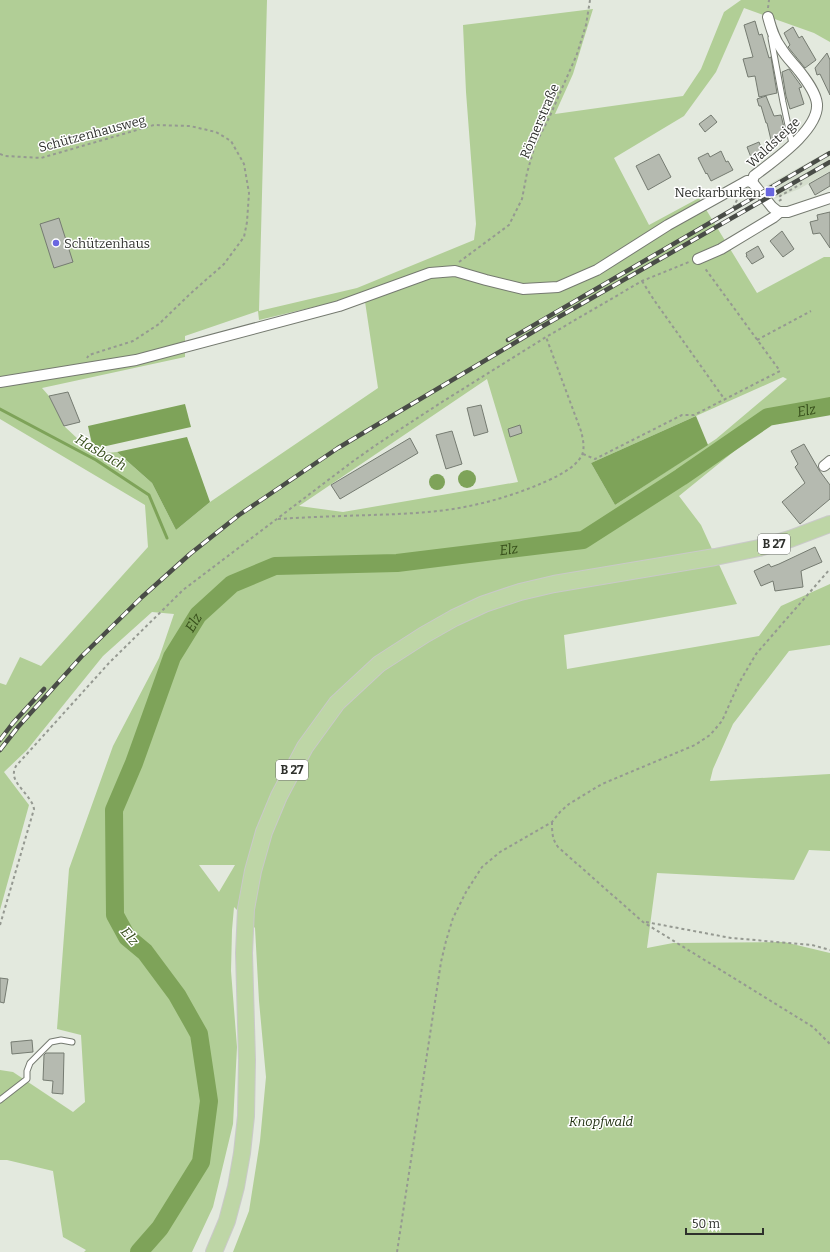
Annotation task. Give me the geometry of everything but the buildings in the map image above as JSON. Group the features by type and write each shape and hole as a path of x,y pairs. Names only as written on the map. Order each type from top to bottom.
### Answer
{"main road":[{"name":"B 27","path":"214,1252 227,1221 236,1187 246,1116 248,1060 244,953 246,909 253,871 264,832 279,796 305,747 337,703 379,664 424,635 454,618 484,604 520,592 554,584 715,557 759,548 790,539 830,524"}],"street":[{"name":"Waldsteige","path":"455,270 486,280 523,289 558,287 597,270 668,225 748,181 752,182 754,176 805,132 814,120 817,111 815,95 811,87 781,49 773,34 768,17"},
{"path":"752,182 772,207 776,211 780,212 788,212 830,198"},
{"path":"698,259 721,248 780,212"},
{"path":"0,382 136,360 339,306 430,273 455,270"}],"lane":[{"path":"768,17 792,144"},
{"path":"0,1100 27,1079 27,1071 30,1063 51,1042 61,1040 72,1042"}],"path":[{"name":"Römerstraße","path":"455,270 459,261 509,225 522,199 527,173 535,145 549,118 577,54 586,24 590,0"},
{"name":"Schützenhausweg","path":"0,154 5,156 41,158 154,125 190,126 216,132 231,141 244,164 249,193 247,222 244,237 224,264 159,324 133,341 88,355 85,369"},
{"path":"780,196 801,184 802,181"},
{"path":"0,925 34,809 32,802 15,780 13,773 16,766 109,663 183,590 376,445 546,337 642,281 698,259 780,371 694,415 682,415 595,459 583,454"},
{"path":"642,281 725,400"},
{"path":"758,340 812,311"},
{"path":"277,519 399,515 458,508 487,502 517,493 555,478 579,460 583,454 584,442 546,337"},
{"path":"397,1252 441,962 453,918 466,892 482,867 500,852 552,822 569,804 602,784 696,745 710,734 722,721 739,683 756,654 830,569"},
{"path":"552,822 552,836 558,847 643,922 813,1027 830,1044"},
{"path":"643,922 731,938 812,945 830,950"}],"shaded area":[{"path":"830,150 830,171 799,189 774,199 766,186"},
{"path":"185,404 191,427 93,449 88,426"},
{"path":"696,416 708,445 615,505 591,463"},
{"path":"187,437 210,502 176,530 152,483 117,452"},
{"path":"467,470 473,473 476,479 473,485 467,488 461,485 458,479 461,473"},
{"path":"434,474 440,474 445,479 443,488 440,490 434,490 429,485 429,479"}],"green space":[{"name":"Knopfwald","path":"0,0 267,0 259,311 357,288 474,240 476,224 466,92 463,25 593,9 573,74 555,114 683,96 701,69 724,12 741,0 830,0 830,42 814,33 744,8 716,72 684,116 614,158 649,225 699,198 757,293 824,257 830,257 830,404 827,407 769,423 679,496 701,525 737,604 564,635 567,669 759,636 781,606 830,584 830,645 789,651 733,724 713,769 710,781 830,774 830,851 809,850 794,880 657,873 647,948 673,943 784,942 830,953 830,1252 233,1252 249,1211 260,1141 266,1077 259,1001 255,928 234,907 231,971 237,1047 233,1124 213,1207 192,1252 84,1252 86,1250 63,1237 53,1171 7,1160 0,1160 0,1070 13,1072 73,1112 85,1102 81,1035 57,1029 69,869 113,746 159,658 174,614 152,612 103,656 27,750 4,772 29,805 0,910 0,683 6,685 20,657 41,666 148,547 145,505 0,419","holes":["364,295 378,388 210,502 176,530 152,483 117,452 94,454 64,426 49,396 42,388 185,357 185,336 258,311 259,320","783,377 787,379 716,439 615,505 591,463","487,379 518,482 343,512 299,506","199,865 235,865 219,892"]}],"waterway":[{"name":"Elz","path":"139,1252 160,1228 201,1162 209,1101 199,1034 177,995 145,952 127,937 115,915 114,810 134,763 172,657 198,615 232,584 275,566 397,563 583,540 681,477 768,417 830,406"},
{"name":"Hasbach","path":"0,409 96,460 149,495 167,538"}],"railway":[{"path":"508,340 830,153"},
{"path":"0,750 18,727 82,656 142,597 190,554 239,515 338,448 543,326 830,162"},
{"path":"0,740 13,723 44,689"}],"place":[{"name":"Neckarburken","path":"770,192"},
{"name":"Schützenhaus","path":"56,243"}]}
